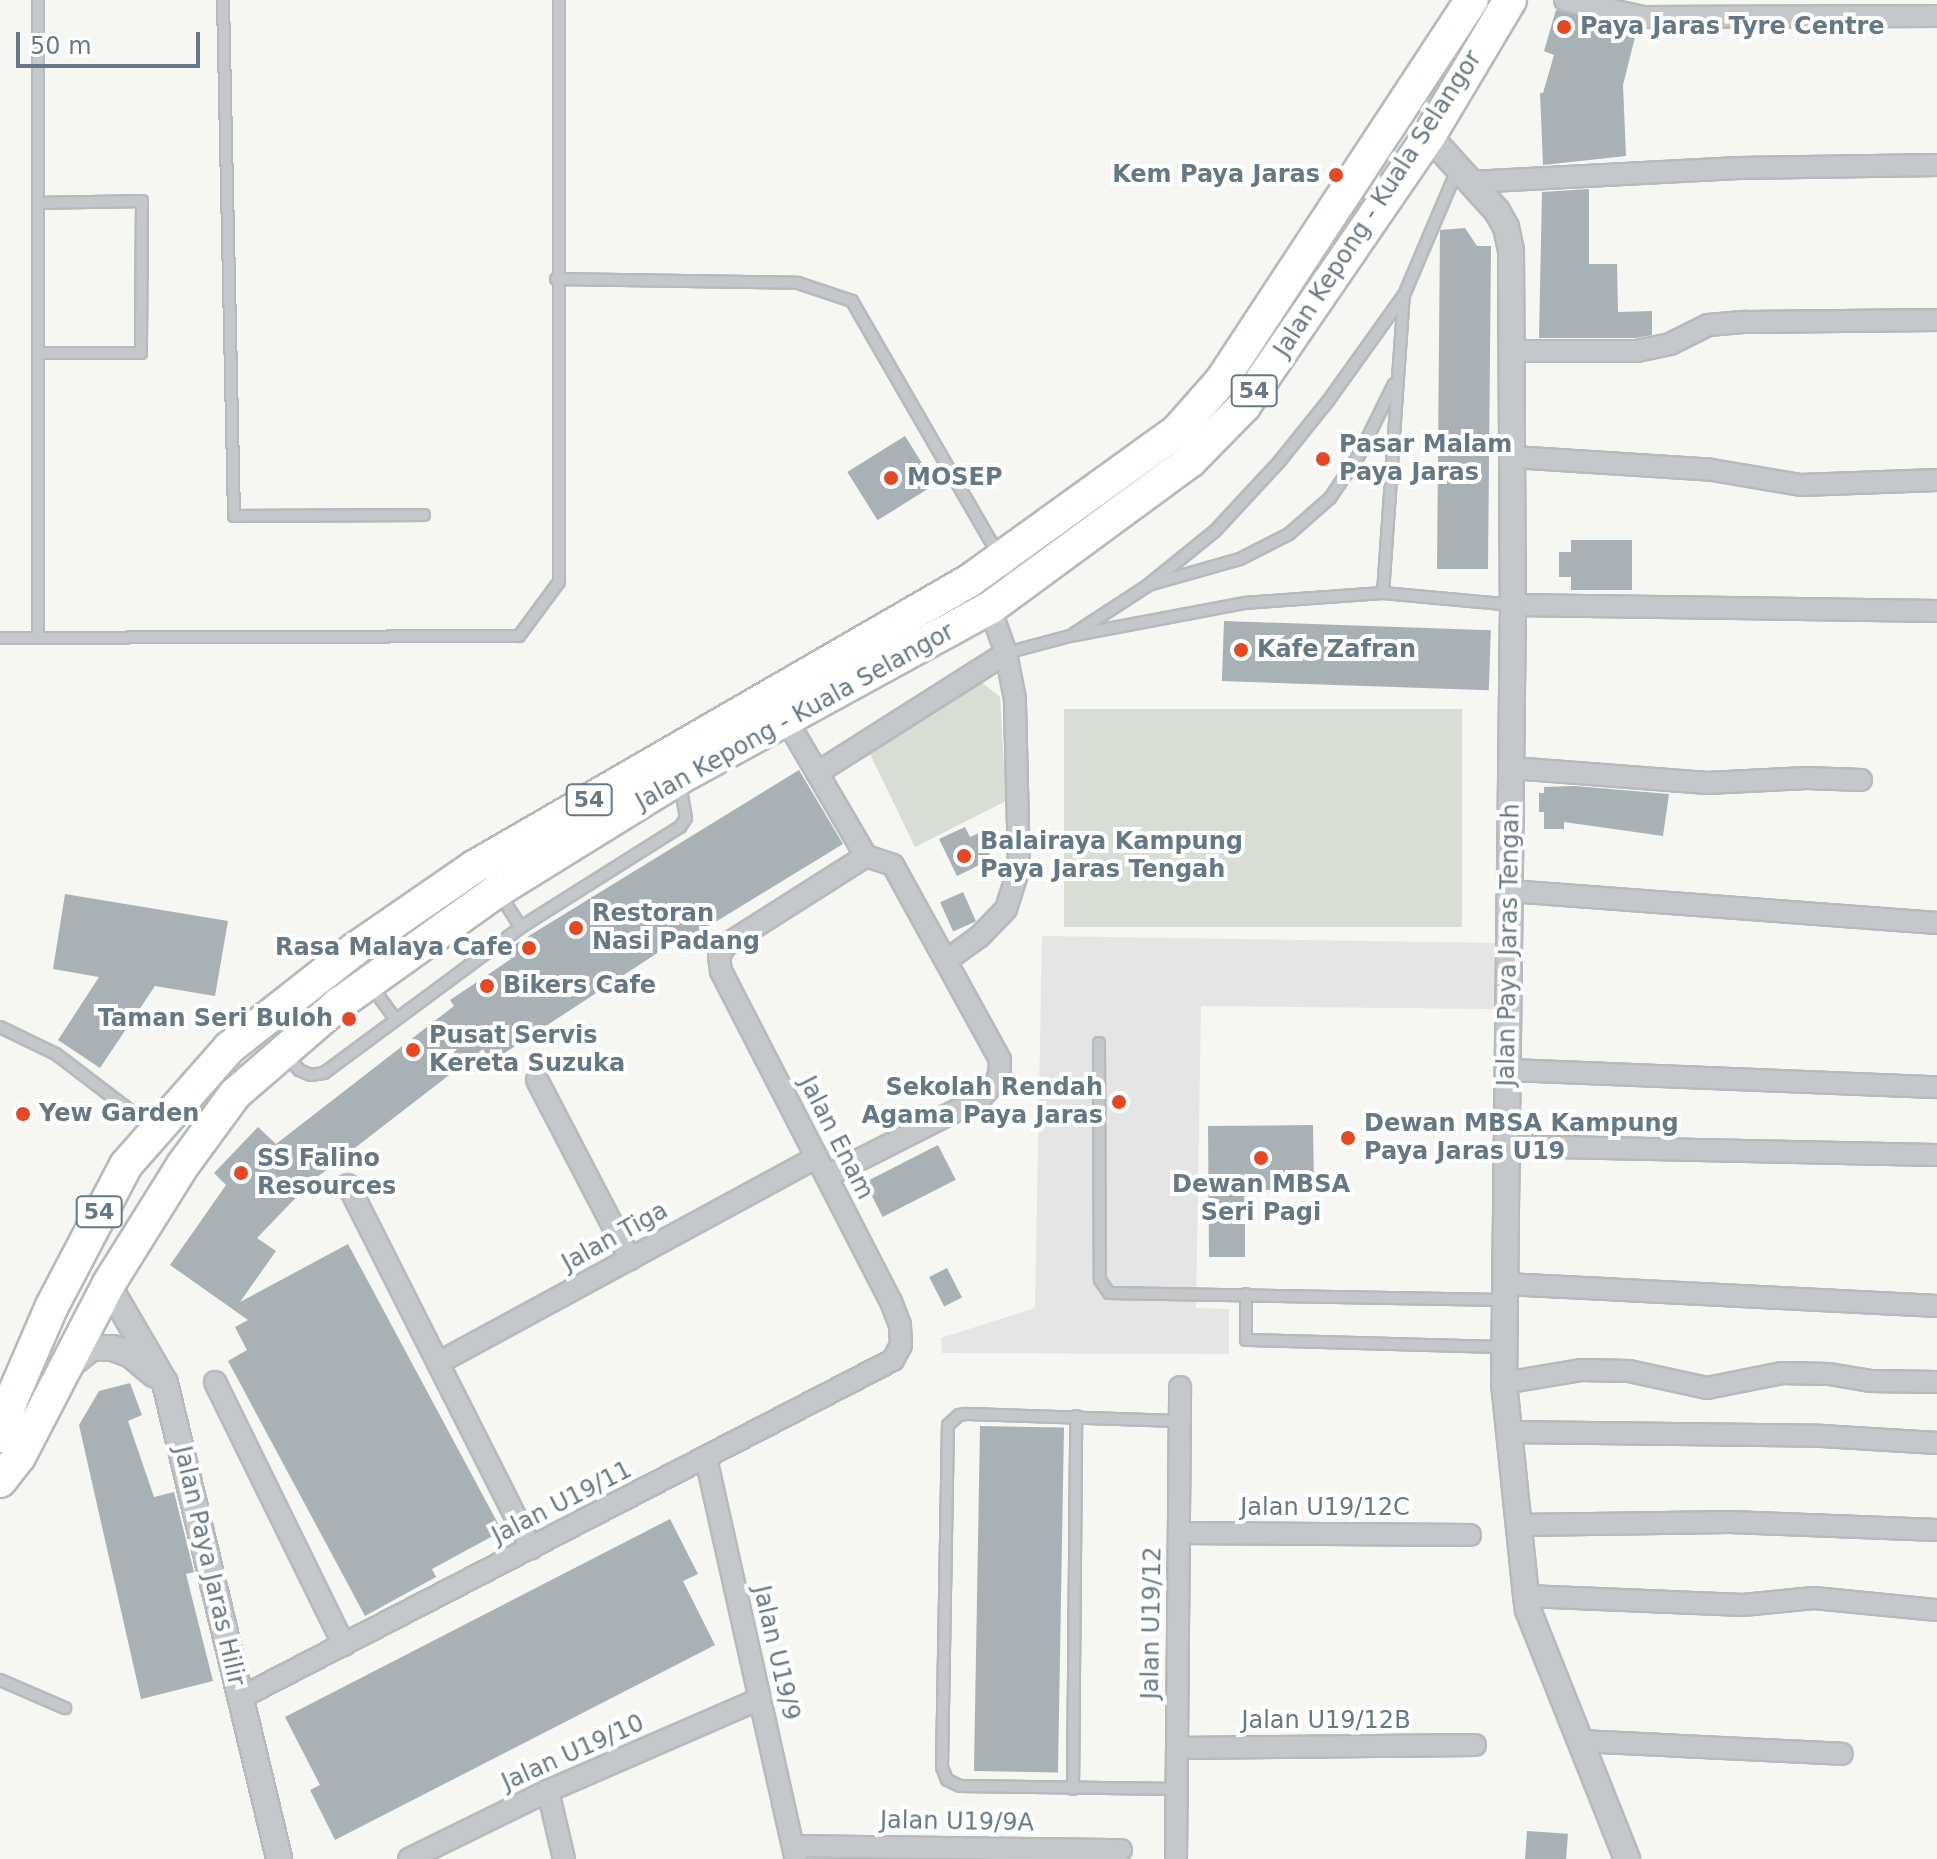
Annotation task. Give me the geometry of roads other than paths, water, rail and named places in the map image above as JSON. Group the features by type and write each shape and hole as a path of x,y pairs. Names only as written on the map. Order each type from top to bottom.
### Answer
{"highway":[{"name":"Jalan Kepong - Kuala Selangor","path":"0,1436 10,1403 94,1221 126,1165 229,1048 355,949 474,867 1002,560 1177,431 1222,380 1472,0"},
{"name":"Jalan Kepong - Kuala Selangor","path":"0,1481 19,1457 108,1285 213,1121 235,1094 369,983 497,891 679,778 990,608 1190,461 1244,406 1429,136 1510,0"},
{"path":"10,1403 24,1387 66,1309 85,1290 108,1285 104,1246 124,1202 229,1048"}],"street":[{"path":"1565,0 1643,17 1937,16"},
{"name":"Jalan Paya Jaras Tengah","path":"1429,136 1506,227 1511,250 1512,768 1504,1383 1526,1596 1528,1610 1627,1859"},
{"path":"1464,175 1937,165"},
{"path":"1512,351 1637,351 1670,344 1708,325 1746,322 1937,320"},
{"path":"1513,457 1712,470 1801,485 1937,480"},
{"path":"1513,605 1937,611"},
{"path":"947,960 979,937 1006,909 1019,868 1015,699 1006,653 990,608"},
{"path":"817,773 1006,653"},
{"path":"787,721 866,856"},
{"path":"1512,768 1707,783 1807,778 1861,780"},
{"name":"Jalan Tiga","path":"438,1363 630,1259 822,1166 981,1098 999,1077 1000,1060 994,1044 893,865 866,856"},
{"name":"Jalan Enam","path":"866,856 726,945 719,956 721,971 891,1302 900,1325 901,1345"},
{"path":"1510,891 1937,923"},
{"path":"1508,1070 1937,1087"},
{"path":"537,1080 630,1259"},
{"path":"1507,1146 1937,1155"},
{"path":"348,1185 531,1548"},
{"name":"Jalan Paya Jaras Hilir","path":"108,1285 165,1383 279,1859"},
{"path":"1505,1292 1937,1306"},
{"name":"Jalan U19/11","path":"240,1698 880,1368 893,1360 901,1345"},
{"path":"61,1373 91,1348 113,1348 131,1355 165,1383"},
{"path":"1504,1383 1582,1370 1629,1371 1707,1388 1782,1373 1829,1374 1871,1381 1937,1382"},
{"path":"215,1382 344,1645"},
{"name":"Jalan U19/12","path":"1176,1859 1180,1387"},
{"path":"1510,1432 1822,1436 1937,1443"},
{"name":"Jalan U19/9","path":"706,1458 794,1852"},
{"path":"1519,1525 1730,1522 1937,1530"},
{"name":"Jalan U19/12C","path":"1179,1533 1470,1535"},
{"path":"1526,1596 1743,1605 1814,1598 1937,1610"},
{"name":"Jalan U19/10","path":"409,1859 445,1846 548,1791 760,1699"},
{"path":"1580,1741 1842,1754"},
{"name":"Jalan U19/12B","path":"1177,1748 1475,1745"},
{"path":"548,1791 564,1859"},
{"name":"Jalan U19/9A","path":"794,1852 1121,1850"}],"lane":[{"path":"38,0 38,638"},
{"path":"223,0 234,516 424,515"},
{"path":"0,638 519,636 559,582 556,279 559,0"},
{"path":"1070,636 1147,586 1215,531 1279,462 1328,401 1404,295 1464,175"},
{"path":"38,203 142,201 141,353 38,353"},
{"path":"556,279 798,283 852,301 1019,589"},
{"path":"1383,593 1404,295"},
{"path":"1147,586 1240,559 1289,534 1330,498 1359,455 1397,378"},
{"path":"1006,653 1070,636 1244,603 1383,593 1513,605"},
{"path":"284,1052 299,1070 311,1075 324,1073 394,1017 521,927 680,827 686,812 679,778"},
{"path":"497,891 521,927"},
{"path":"369,983 394,1017"},
{"path":"0,1027 56,1054 155,1129"},
{"path":"1099,1043 1102,1286 1115,1295 1505,1292"},
{"path":"1246,1294 1246,1340 1505,1347"},
{"path":"1177,1789 960,1786 947,1780 942,1767 948,1425 959,1415 966,1414 1180,1421"},
{"path":"1073,1789 1076,1416"},
{"path":"0,1680 65,1708"}],"place":[{"name":"Paya Jaras Tyre Centre","path":"1564,27"},
{"name":"Kem Paya Jaras","path":"1336,175"},
{"name":"Pasar Malam Paya Jaras","path":"1323,459"},
{"name":"MOSEP","path":"891,478"},
{"name":"Kafe Zafran","path":"1241,650"},
{"name":"Balairaya Kampung Paya Jaras Tengah","path":"964,856"},
{"name":"Restoran Nasi Padang","path":"576,928"},
{"name":"Rasa Malaya Cafe","path":"529,948"},
{"name":"Bikers Cafe","path":"487,986"},
{"name":"Taman Seri Buloh","path":"349,1019"},
{"name":"Pusat Servis Kereta Suzuka","path":"413,1050"},
{"name":"Sekolah Rendah Agama Paya Jaras","path":"1119,1102"},
{"name":"Yew Garden","path":"23,1114"},
{"name":"Dewan MBSA Kampung Paya Jaras U19","path":"1348,1138"},
{"name":"Dewan MBSA Seri Pagi","path":"1261,1158"},
{"name":"SS Falino Resources","path":"241,1173"}]}
